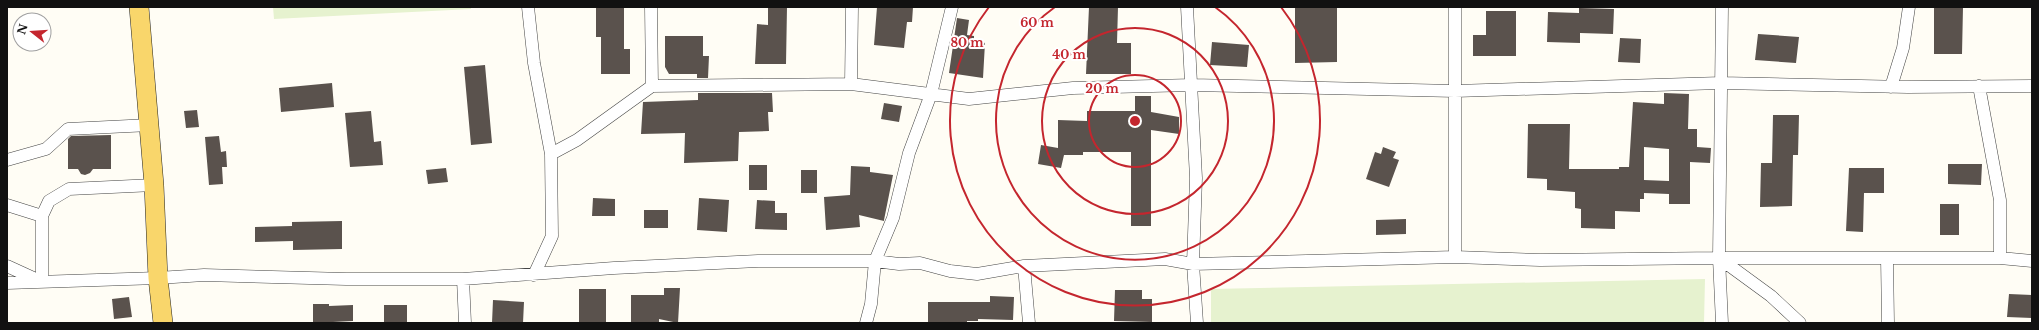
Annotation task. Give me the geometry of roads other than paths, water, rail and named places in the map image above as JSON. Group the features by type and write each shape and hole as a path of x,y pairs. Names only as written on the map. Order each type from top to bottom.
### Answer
{"main road":[{"path":"139,7 150,125 158,278 162,323"}],"street":[{"path":"528,7 534,63 551,154 552,236 534,275"},
{"path":"651,7 652,86"},
{"path":"851,84 852,7"},
{"path":"866,323 871,304 875,261 893,218 909,153 931,94 952,7"},
{"path":"1187,7 1196,178 1193,264 1197,323"},
{"path":"1454,7 1455,257"},
{"path":"1722,7 1719,258 1722,323"},
{"path":"1891,87 1903,48 1908,7"},
{"path":"551,154 577,140 652,86 851,84 969,99 1073,88 1192,86 1455,91 1500,88 1721,83 1891,87 2032,86"},
{"path":"1979,86 2000,200 2000,258"},
{"path":"7,160 46,149 68,129 150,125"},
{"path":"42,282 42,216 49,201 69,189 154,185"},
{"path":"7,206 42,216"},
{"path":"7,283 204,275 346,279 463,280 614,268 758,261 875,261 899,264 920,263 950,271 976,274 1024,266 1165,259 1193,264 1455,257 1540,260 1719,258 2000,258 2032,261"},
{"path":"1719,258 1771,296 1800,323"},
{"path":"1887,258 1888,323"},
{"path":"7,266 42,282"},
{"path":"1024,266 1029,323"},
{"path":"463,280 465,323"}]}
